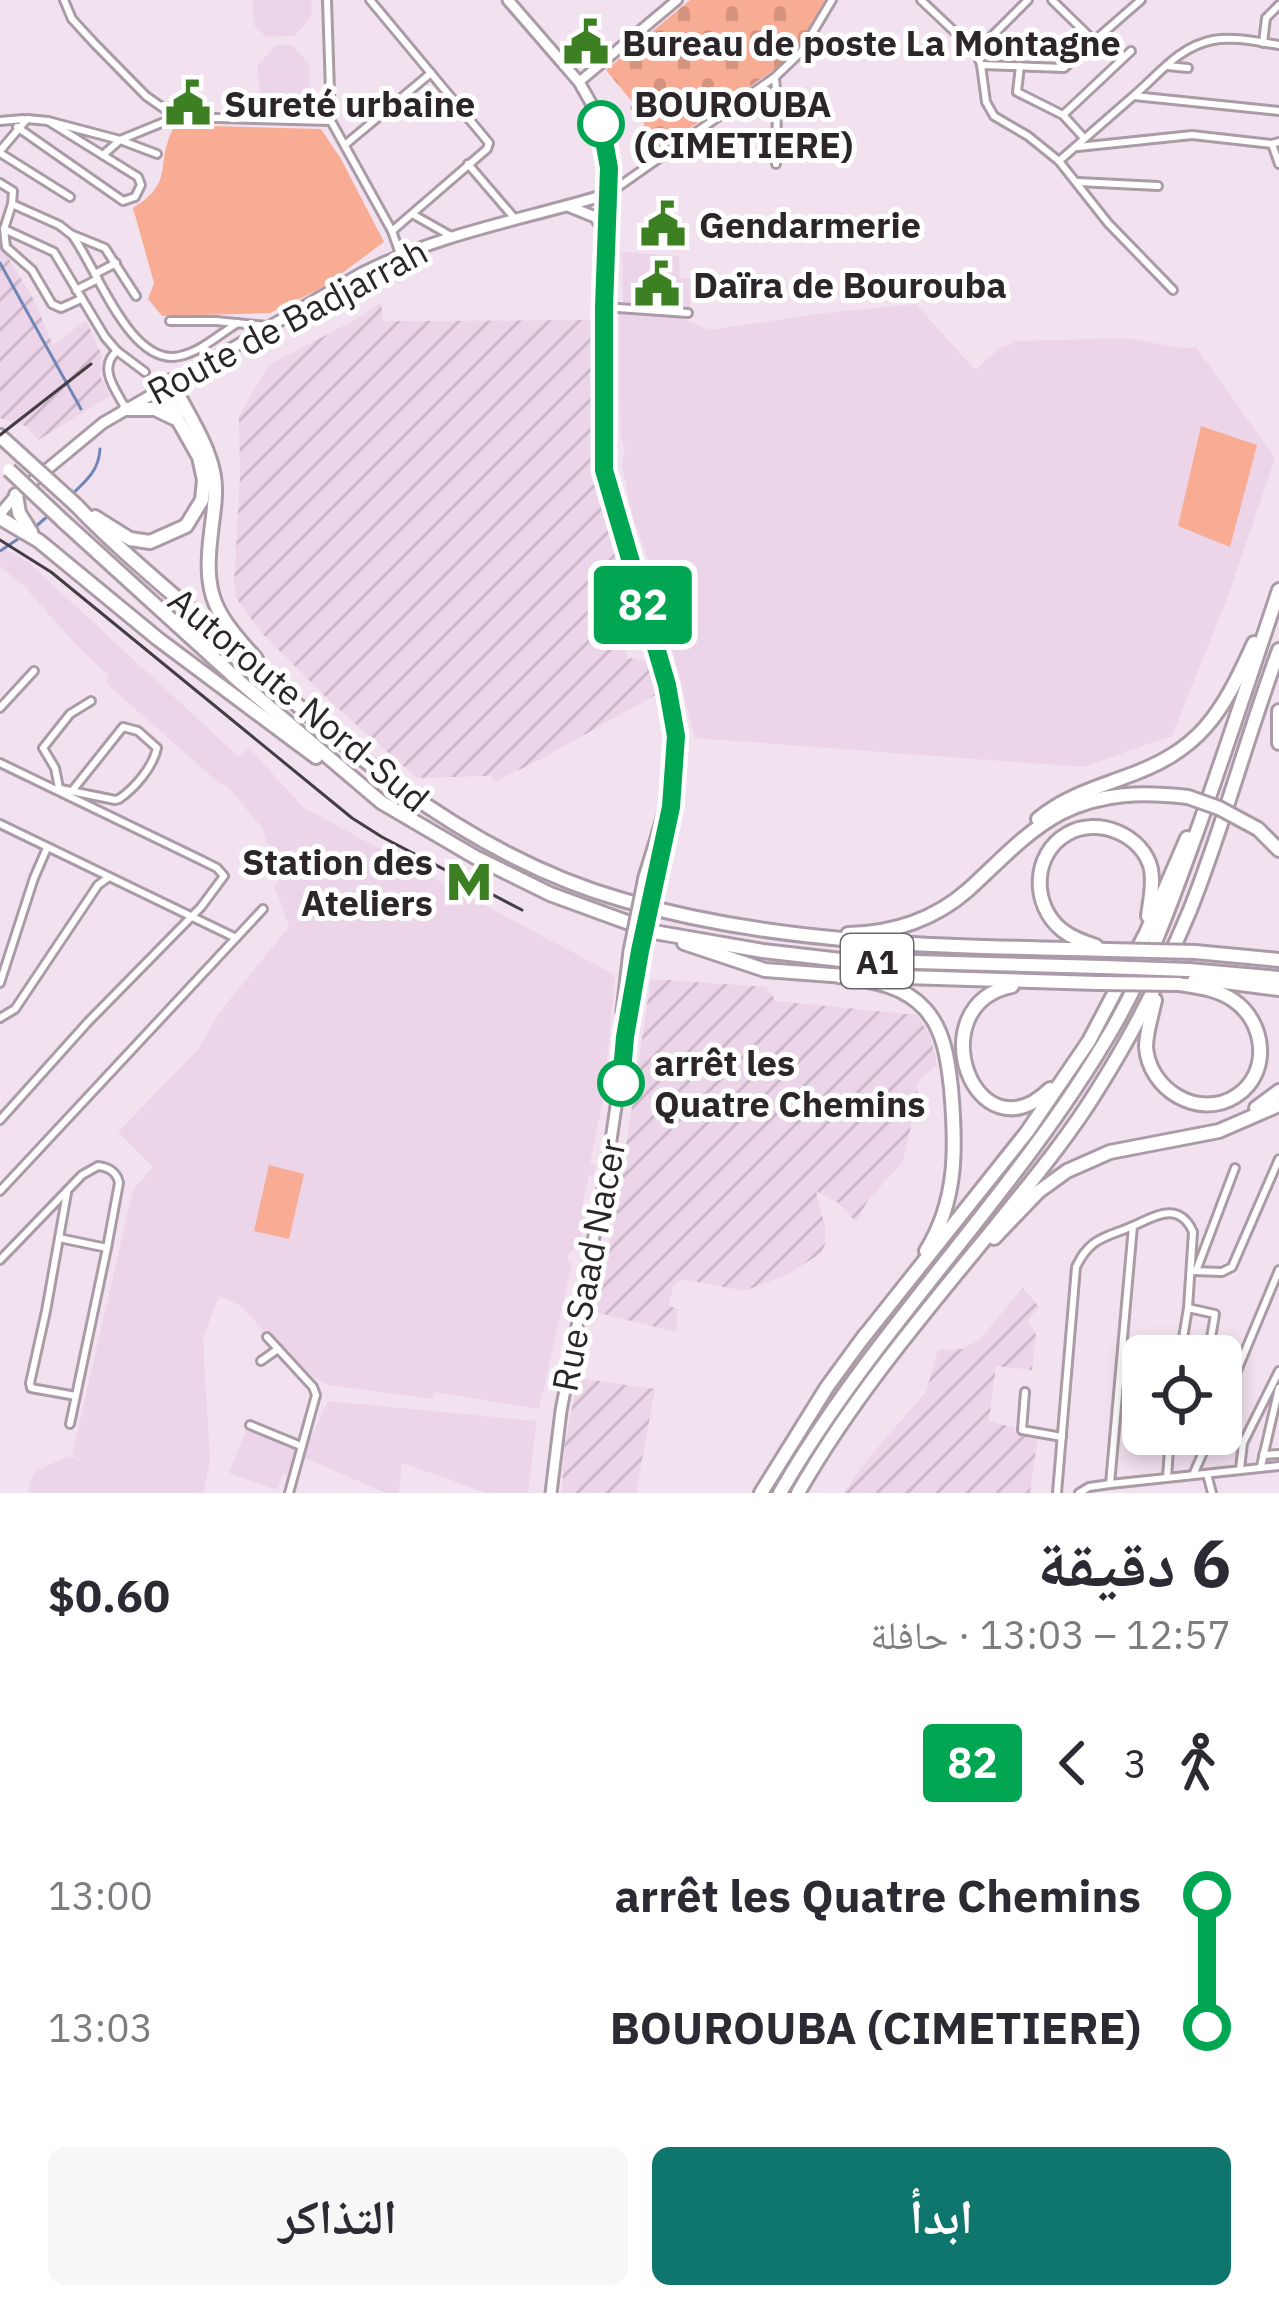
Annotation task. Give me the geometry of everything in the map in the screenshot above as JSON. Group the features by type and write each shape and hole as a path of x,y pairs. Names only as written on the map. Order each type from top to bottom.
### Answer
{"highway":[{"path":"76,505 136,541 160,540 186,526 199,510 204,480 199,457 178,420 166,384"},
{"path":"166,384 203,443 213,474 207,574 214,600 232,632 297,705"},
{"path":"126,409 155,409 178,420"},
{"name":"Autoroute Nord-Sud","path":"0,436 367,763 438,814 590,890 680,915 799,936 937,946 1196,952 1279,960"},
{"name":"Autoroute Nord-Sud","path":"4,466 240,682 381,802 550,893 654,932 763,951 841,960 1189,970 1279,978"},
{"path":"16,495 24,527"},
{"path":"0,516 24,527 186,660 381,802"},
{"path":"780,1493 822,1425 1045,1132 1111,1031 1169,909 1279,588"},
{"path":"799,936 859,934 917,922 964,894 1054,807 1153,766 1196,740 1215,719 1236,682 1279,588"},
{"path":"798,1493 854,1408 1079,1119 1120,1053 1159,982 1191,907 1279,650"},
{"path":"1279,711 1279,743"},
{"path":"863,1338 1015,1148 1106,1013 1223,758"},
{"path":"1004,854 1049,820 1088,802 1135,793 1188,797 1219,808 1258,829 1279,850"},
{"path":"1108,950 1062,931 1043,905 1042,865 1066,834 1085,828 1111,829 1141,850 1150,864 1152,883 1146,933"},
{"path":"654,932 766,970 1098,983 1209,980 1279,988"},
{"path":"761,1493 827,1388 934,1238 950,1191 956,1137 946,1055 932,1018 913,998 892,986 839,976"},
{"path":"1068,982 991,992 970,1012 963,1042 970,1081 981,1097 996,1106 1027,1107 1068,1071"},
{"path":"1159,982 1147,1047 1152,1070 1163,1087 1181,1099 1220,1103 1249,1085 1258,1068 1258,1033 1238,1003 1218,991 1179,984"},
{"path":"1220,1131 1279,1091"},
{"path":"950,1281 1038,1192 1066,1171 1110,1152 1220,1131 1279,1106"}],"main road":[{"name":"Rue Saad Nacer","path":"508,0 579,82 600,119 607,143 604,470 676,736 673,788 622,1011 621,1084 564,1394 551,1493"},
{"name":"Route de Badjarrah","path":"0,516 16,495 103,422 400,254 608,194"},
{"path":"568,206 595,217 606,234"}],"street":[{"path":"64,0 80,29 146,96 176,117"},
{"path":"327,0 332,122 400,254"},
{"path":"370,0 488,141 487,149 392,232"},
{"path":"579,82 677,0"},
{"path":"608,194 775,77 801,52 832,0"},
{"path":"921,0 976,52 986,102 994,116 1059,161 1108,223 1173,290"},
{"path":"976,52 1028,0"},
{"path":"1052,0 1094,41"},
{"path":"981,65 1064,68 1141,0"},
{"path":"1264,43 1266,18 1279,5"},
{"path":"1059,161 1163,66 1193,47 1231,39 1279,45"},
{"path":"1063,115 1131,51"},
{"path":"1020,66 1017,92 1063,115 1084,138"},
{"path":"1163,66 1188,68"},
{"path":"346,144 431,73"},
{"path":"775,77 776,164"},
{"path":"1134,96 1279,111"},
{"path":"103,155 120,140 176,117 332,122"},
{"path":"27,119 0,152 70,197"},
{"path":"0,121 48,121 157,154"},
{"path":"17,127 123,201 131,200 141,187 140,179 48,121"},
{"path":"1074,148 1156,137 1217,136 1276,143 1279,164"},
{"path":"1217,136 1220,148"},
{"path":"468,164 516,220"},
{"path":"1078,182 1158,186"},
{"path":"0,183 13,191 3,237 8,251 32,270 52,304 61,308 82,299"},
{"path":"12,204 100,244 136,296"},
{"path":"414,215 451,236"},
{"path":"4,229 55,252 100,331 145,372"},
{"path":"72,235 123,324 166,357 197,350 238,323"},
{"path":"76,290 116,263"},
{"path":"604,307 688,313"},
{"path":"170,321 267,326"},
{"path":"117,351 106,367 126,409"},
{"path":"0,708 34,671"},
{"path":"59,790 55,768 43,748 70,714 91,701"},
{"path":"59,790 119,799 144,774 157,748 138,731 123,727 72,791"},
{"path":"0,763 217,868 224,876 1,1119"},
{"path":"0,824 236,938"},
{"path":"0,983 47,848"},
{"path":"0,1018 15,1009 98,885 109,877"},
{"path":"0,1191 263,909"},
{"path":"1194,1271 1222,1272 1232,1267 1279,1159"},
{"path":"0,1260 82,1175 98,1166 116,1174 118,1191 70,1424"},
{"path":"1194,1271 1235,1168"},
{"path":"67,1192 29,1383 39,1391 76,1396"},
{"path":"1057,1493 1076,1267 1084,1251 1097,1240 1155,1214 1174,1214 1188,1221 1193,1232 1194,1271 1184,1335"},
{"path":"1110,1484 1133,1226"},
{"path":"59,1238 107,1248"},
{"path":"1242,1359 1279,1270"},
{"path":"1188,1308 1215,1314 1212,1335"},
{"path":"267,1337 314,1387 316,1396 289,1493"},
{"path":"261,1361 278,1349"},
{"path":"1240,1469 1243,1443 1279,1371"},
{"path":"294,1382 304,1376"},
{"path":"1261,1467 1279,1388"},
{"path":"1025,1392 1022,1430 1062,1437"},
{"path":"250,1425 301,1446"},
{"path":"1263,1455 1279,1454"},
{"path":"1166,1479 1168,1455"},
{"path":"1193,1475 1201,1455"},
{"path":"1079,1493 1110,1484 1279,1466"},
{"path":"1207,1474 1212,1493"}],"shaded area":[{"path":"253,0 311,0 312,11 295,36 266,37 254,25"},
{"path":"277,45 291,45 310,65 309,99 261,112 257,66"},
{"path":"0,244 34,300 53,345 86,320 102,356 100,376 110,396 38,440 26,426 0,418"},
{"name":"Daïra de Bourouba","path":"622,252 679,256 680,278 692,279 690,308 623,306"},
{"path":"381,302 383,321 595,320 596,478 628,597 632,631 627,631 626,658 647,660 657,694 494,782 491,776 417,778 332,703 262,633 236,598 239,416 269,365"},
{"path":"916,304 975,370 1000,348 1018,341 1125,338 1196,347 1275,458 1227,599 1172,736 1083,767 695,738 622,465 619,311 673,315 709,330"},
{"path":"4,548 28,562 239,757 249,748 304,808 615,975 604,1095 590,1163 596,1165 594,1175 589,1175 581,1212 586,1213 580,1244 567,1256 572,1263 539,1409 434,1392 432,1399 329,1385 307,1375 239,1305 219,1296 203,1338 210,1462 203,1493 28,1493 38,1470 69,1456 80,1460 72,1455 133,1190 153,1167 118,1132 199,1048 218,1014 289,927 262,828 227,786 106,683 109,676 0,567"},
{"path":"651,979 766,987 776,1001 917,1015 930,1035 937,1065 917,1086 902,1163 868,1200 856,1222 837,1202 816,1191 825,1227 821,1253 787,1275 744,1291 682,1279 673,1285 669,1306 678,1309 676,1332 595,1312 615,1218 610,1217 617,1166 624,1160"},
{"path":"1023,1288 1039,1307 1028,1320 1036,1335 1032,1370 996,1366 989,1421 1038,1435 1030,1493 843,1493 926,1392 938,1350 962,1349 979,1340"},
{"path":"578,1378 655,1389 636,1493 562,1493 564,1448"},
{"path":"328,1401 537,1421 528,1493 487,1493 402,1463 399,1493 386,1493 302,1457"},
{"path":"248,1425 290,1442 296,1452 289,1476 283,1474 277,1490 229,1473"}],"green space":[{"path":"690,0 827,0 787,61 658,150 641,128 645,124 630,108 633,103 606,70"},
{"path":"175,125 321,129 384,242 322,288 270,313 162,316 148,299 154,283 133,208 160,180"},
{"path":"1201,426 1257,445 1230,547 1178,526"},
{"path":"269,1165 304,1174 289,1239 254,1231"}],"waterway":[{"path":"0,263 81,409"},
{"path":"70,496 94,470 100,449"},
{"path":"34,528 49,515"},
{"path":"0,551 21,537"}],"railway":[{"path":"0,435 91,364"},
{"path":"0,540 51,572 352,818 522,910"}],"bus line":[{"name":"82","path":"601,124 609,168 604,470 667,685 676,736 671,807 640,951 621,1083"}],"place":[{"name":"Bureau de poste La Montagne","path":"586,42"},
{"name":"Sureté urbaine","path":"188,103"},
{"name":"BOUROUBA (CIMETIERE)","path":"601,124"},
{"name":"Gendarmerie","path":"663,224"},
{"name":"Daïra de Bourouba","path":"657,284"},
{"name":"Station des Ateliers","path":"469,882"},
{"name":"arrêt les Quatre Chemins","path":"621,1083"}]}
